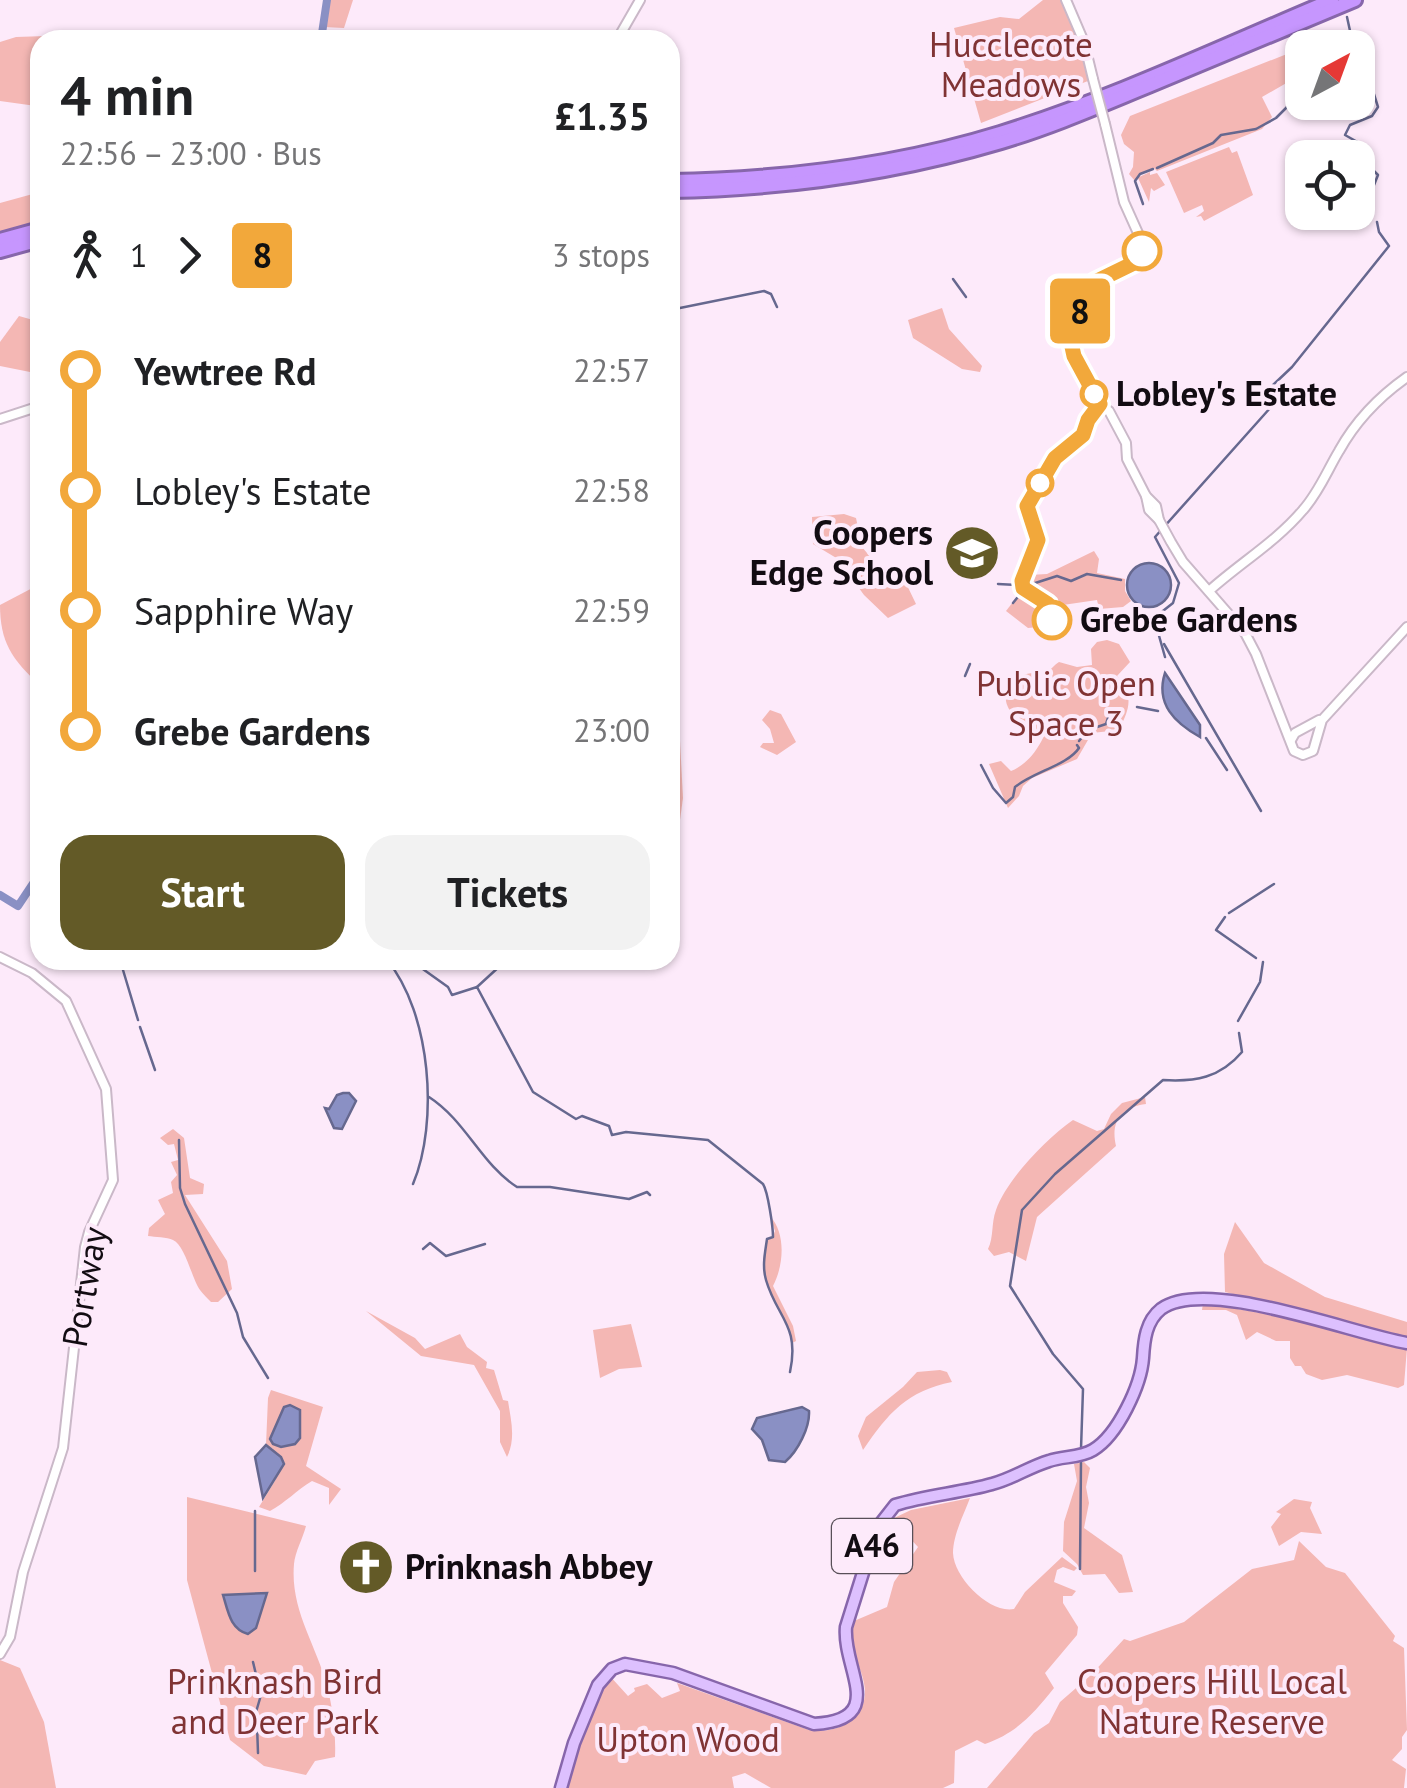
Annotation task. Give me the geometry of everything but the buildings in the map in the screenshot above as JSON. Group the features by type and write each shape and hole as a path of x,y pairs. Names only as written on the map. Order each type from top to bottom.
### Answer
{"highway":[{"path":"680,180 792,174 948,148 1060,112 1332,0"},
{"path":"680,191 843,179 1002,142 1066,120 1355,0"},
{"path":"0,240 30,232"},
{"path":"0,251 30,243"}],"main road":[{"name":"A46","path":"561,1788 598,1685 612,1669 625,1664 673,1673 814,1724 835,1723 849,1715 859,1689 845,1642 846,1627 884,1515 895,1505 994,1484 1036,1465 1096,1448 1133,1395 1148,1328 1167,1306 1195,1299 1228,1301 1407,1342"}],"street":[{"path":"623,30 640,0"},
{"path":"1066,0 1084,42 1120,190 1142,242 1142,251 1134,263 1095,282 1069,333 1074,356 1100,406 1109,412 1126,443 1127,459 1146,496 1148,510 1160,522 1183,562 1245,634 1294,750 1304,755 1314,749 1318,725 1326,714 1407,627"},
{"path":"1210,592 1302,512 1352,430 1407,377"},
{"path":"0,419 30,409"},
{"path":"1291,740 1326,714"},
{"path":"1285,722 1315,738"},
{"name":"Portway","path":"0,957 32,973 66,1000 106,1089 113,1180 86,1247 63,1448 23,1572 10,1637 0,1654"}],"green space":[{"path":"326,0 353,0 344,28 324,27"},
{"name":"Hucclecote Meadows","path":"1043,0 1062,0 1084,42 1093,79 981,123 954,28 1000,17 1019,19"},
{"path":"30,37 30,105 0,101 0,42"},
{"path":"1285,55 1285,84 1262,97 1272,117 1262,129 1157,171 1154,168 1140,174 1139,177 1157,173 1165,185 1154,191 1151,188 1149,202 1138,178 1135,181 1129,174 1134,152 1124,144 1121,135 1130,116"},
{"path":"1229,147 1232,153 1237,151 1253,195 1204,221 1201,216 1196,217 1204,211 1202,205 1184,213 1166,172"},
{"path":"30,195 30,226 0,235 0,203"},
{"path":"942,308 949,329 982,366 980,372 962,369 913,338 908,320"},
{"path":"19,316 30,319 30,372 0,366 0,342"},
{"path":"844,514 856,518 862,547 882,571 896,570 903,577 916,604 888,618 864,595 838,559 813,544 812,517"},
{"path":"1094,551 1099,559 1097,573 1125,579 1125,591 1131,601 1123,607 1099,609 1097,600 1056,606 1028,588 1029,575 1047,574"},
{"path":"30,589 30,675 10,650 2,630 0,605"},
{"path":"1020,593 1044,606 1048,626 1028,628 1006,611"},
{"name":"Public Open Space 3","path":"1097,642 1119,644 1130,662 1117,676 1128,702 1119,730 1092,733 1077,759 1032,778 1008,808 989,764 1001,761 1011,771 1030,758 1043,738 1010,711 1006,694 1011,685 1021,676 1046,672 1059,662 1077,667 1092,665 1091,649"},
{"path":"770,710 781,714 796,742 777,755 760,747 763,743 774,743 762,720"},
{"path":"680,741 683,798 680,820"},
{"path":"1145,1097 1146,1104 1130,1108 1120,1117 1115,1129 1116,1146 1037,1217 1026,1261 1009,1252 994,1256 988,1249 1001,1198 1040,1149 1073,1120 1097,1131 1104,1129 1122,1103"},
{"path":"173,1129 184,1138 190,1178 204,1184 203,1194 185,1195 227,1261 232,1289 218,1302 211,1302 200,1290 177,1243 148,1236 149,1228 165,1214 158,1200 173,1193 171,1182 177,1175 171,1162 178,1160 174,1144 168,1145 160,1138"},
{"path":"770,1216 779,1231 782,1250 773,1286 793,1326 796,1341 792,1343 764,1275 767,1239 775,1231"},
{"path":"1235,1222 1264,1263 1325,1297 1407,1322 1407,1338 1225,1292 1224,1254"},
{"path":"1203,1303 1283,1317 1407,1348 1404,1385 1398,1388 1347,1375 1322,1380 1306,1374 1290,1358 1290,1341 1276,1341 1257,1332 1246,1340 1237,1315 1226,1310 1202,1310"},
{"path":"366,1311 415,1338 425,1349 460,1334 467,1347 487,1362 486,1368 494,1370 503,1400 508,1401 512,1436 507,1457 500,1442 500,1411 474,1365 421,1356"},
{"path":"631,1324 642,1367 619,1369 600,1378 593,1330"},
{"path":"917,1372 947,1372 952,1382 923,1391 900,1406 863,1450 858,1436 866,1417"},
{"path":"271,1390 323,1407 306,1466 341,1489 329,1505 329,1488 312,1481 270,1511 259,1507 276,1479 273,1449 266,1445"},
{"path":"1084,1462 1090,1468 1084,1528 1122,1555 1133,1592 1119,1593 1105,1574 1083,1575 1063,1551 1064,1522 1077,1481 1074,1464"},
{"name":"Prinknash Bird and Deer Park","path":"187,1497 306,1526 295,1559 296,1597 327,1686 335,1757 315,1761 306,1775 264,1766 230,1740 187,1580"},
{"name":"Coopers Hill Local Nature Reserve","path":"970,1498 953,1553 966,1583 994,1606 1014,1609 1025,1592 1062,1557 1077,1568 1057,1570 1054,1582 1076,1591 1072,1596 1063,1596 1063,1603 1078,1627 1077,1635 1045,1673 1054,1688 1016,1728 985,1744 977,1740 955,1751 954,1783 943,1788 771,1788 745,1773 732,1777 734,1788 562,1788 586,1720 609,1675 628,1696 634,1688 647,1684 662,1698 680,1691 677,1683 809,1730 847,1724 860,1710 865,1690 853,1650 854,1621 887,1607 894,1582 918,1547 892,1519 911,1510"},
{"path":"1294,1499 1312,1502 1310,1508 1322,1534 1301,1532 1279,1546 1271,1527 1281,1514 1276,1512"},
{"name":"Coopers Hill Local Nature Reserve","path":"1299,1541 1326,1567 1345,1573 1395,1636 1393,1641 1404,1648 1407,1730 1402,1737 1402,1749 1392,1760 1406,1769 1404,1788 987,1788 1034,1733 1049,1723 1060,1702 1124,1639 1130,1641 1184,1622 1252,1569 1294,1560"},
{"path":"0,1660 20,1668 44,1722 56,1788 0,1788"}],"water":[{"path":"1149,563 1164,570 1171,585 1164,600 1149,607 1134,600 1127,585 1134,570"},
{"path":"1165,673 1200,725 1200,737 1169,711 1163,694"},
{"path":"349,1093 356,1101 342,1129 334,1128 325,1108 329,1109 337,1095"},
{"path":"290,1405 300,1410 300,1438 295,1444 281,1447 270,1439 284,1407"},
{"path":"802,1407 809,1411 809,1417 799,1445 785,1462 769,1460 762,1440 752,1429 757,1418"},
{"path":"266,1445 284,1464 263,1498 255,1457"},
{"path":"267,1593 256,1628 248,1634 242,1632 231,1619 223,1595"}],"waterway":[{"path":"322,30 327,0"},
{"path":"1347,17 1352,40 1362,43 1365,49 1358,58 1360,75 1372,88 1378,107 1372,116 1350,125 1345,135 1354,140"},
{"path":"1157,168 1213,143 1221,135 1256,129 1285,109"},
{"path":"1143,204 1135,181 1140,174 1153,169"},
{"path":"1375,172 1375,182"},
{"path":"1271,391 1389,246 1377,222"},
{"path":"953,279 966,297"},
{"path":"680,308 764,291 771,294 777,307"},
{"path":"1165,657 1154,618 1173,603 1179,583 1155,537 1271,407 1275,401 1272,396"},
{"path":"1029,585 1057,576 1071,581 1087,574 1121,580"},
{"path":"998,584 1017,585"},
{"path":"1013,603 1021,593"},
{"path":"1164,644 1261,811"},
{"path":"965,676 970,664"},
{"path":"1137,707 1158,711"},
{"path":"1079,741 1088,730 1106,724 1110,712 1118,709"},
{"path":"1206,738 1227,770"},
{"path":"981,765 1006,803 1013,797 1015,787 1067,759 1079,748 1077,745"},
{"path":"1229,913 1274,884"},
{"path":"0,895 18,906 30,888"},
{"path":"1225,917 1216,930 1256,958"},
{"path":"1238,1021 1260,982 1263,962"},
{"path":"123,970 138,1020"},
{"path":"394,970 413,1009 426,1069 426,1130 413,1184"},
{"path":"424,970 448,987 452,995 477,987 533,1092 576,1119 582,1116 609,1126 612,1135 626,1132 708,1140 763,1184 773,1237 767,1239 765,1275 790,1332 790,1372"},
{"path":"477,987 496,970"},
{"path":"140,1027 155,1070"},
{"path":"1081,1449 1083,1389 1053,1354 1010,1286 1022,1210 1055,1174 1163,1080 1206,1076 1234,1061 1242,1052 1239,1033"},
{"path":"429,1097 453,1118 493,1167 517,1187 550,1187 629,1199 647,1192 650,1195"},
{"path":"179,1140 180,1188 185,1204 237,1313 243,1337 268,1378"},
{"path":"423,1249 430,1243 446,1256 485,1244"},
{"path":"1080,1569 1081,1460"},
{"path":"255,1511 255,1571"},
{"path":"253,1662 261,1695 256,1712"},
{"path":"257,1725 258,1753"}],"bus line":[{"name":"8","path":"1052,620 1048,604 1023,588 1022,581 1038,540 1027,506 1060,451 1083,435 1100,404 1068,337 1092,285 1137,261 1142,251"}],"place":[{"name":"Lobley's Estate","path":"1094,394"},
{"name":"Coopers Edge School","path":"972,553"},
{"name":"Grebe Gardens","path":"1052,620"},
{"name":"Prinknash Abbey","path":"366,1567"}],"park label":[{"name":"Upton Wood","path":"688,1740"}]}
